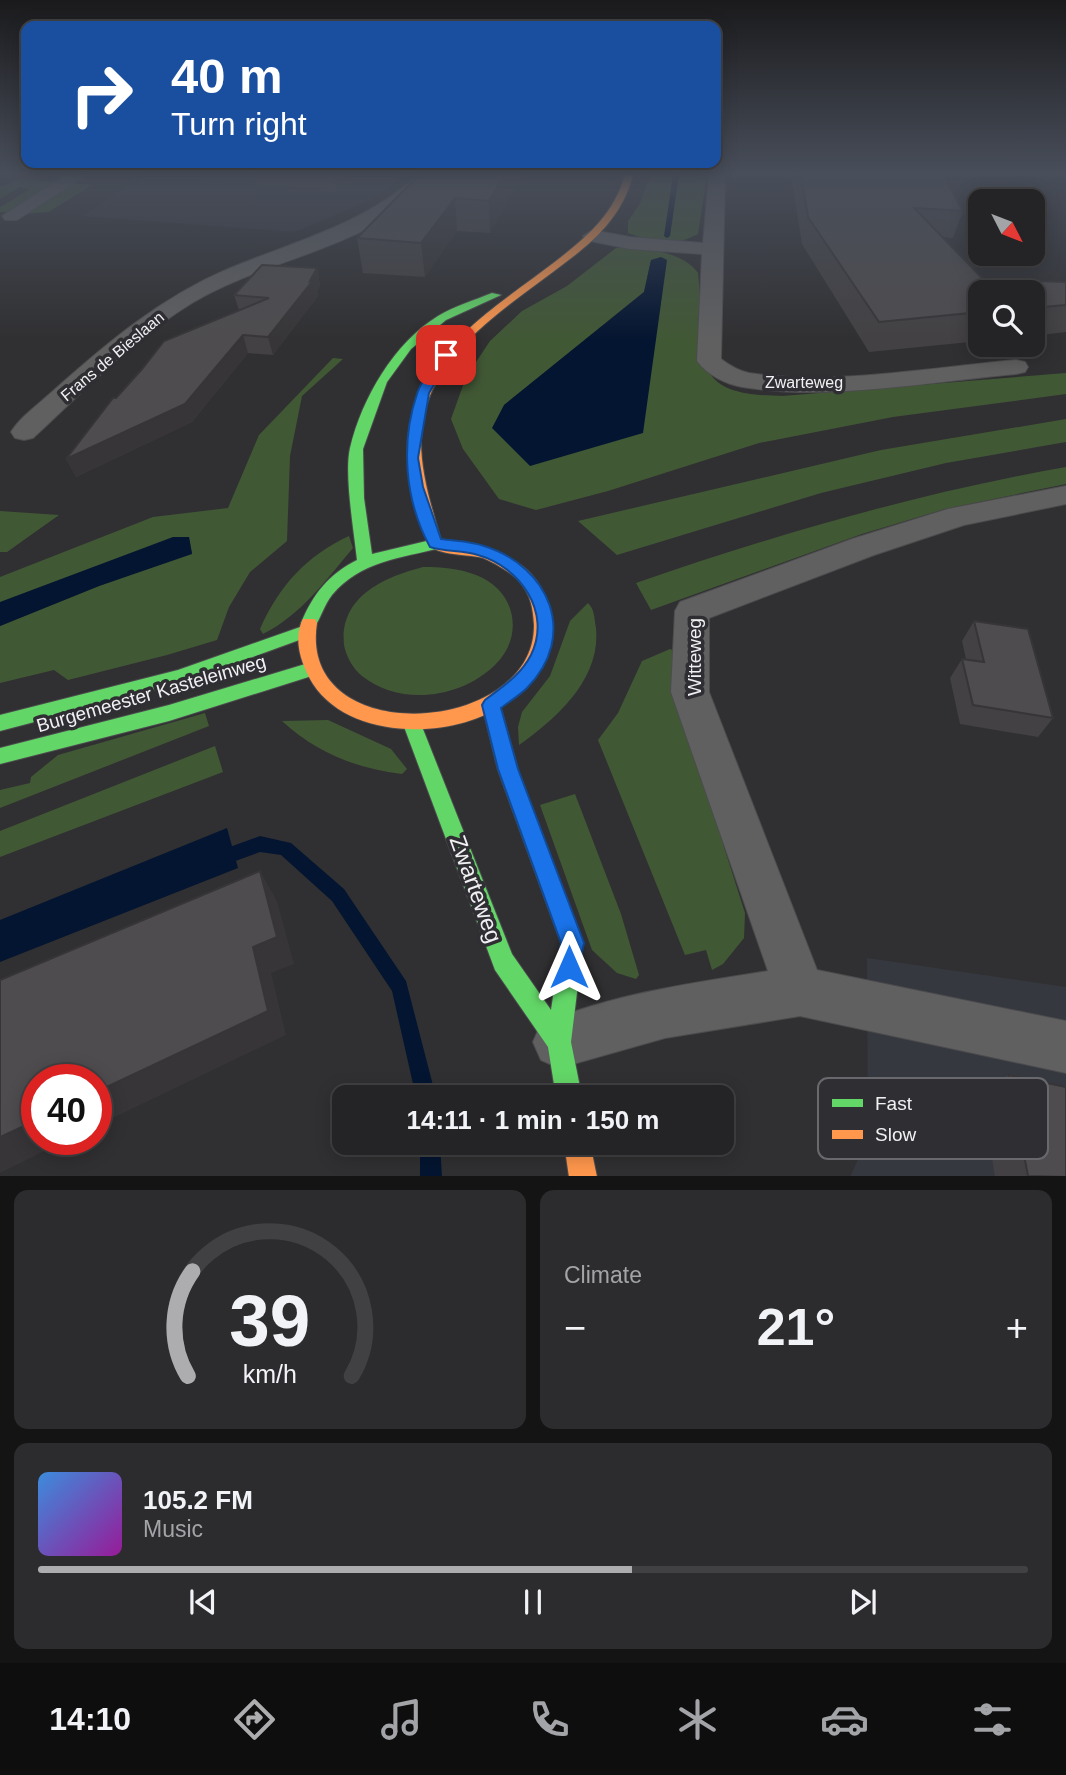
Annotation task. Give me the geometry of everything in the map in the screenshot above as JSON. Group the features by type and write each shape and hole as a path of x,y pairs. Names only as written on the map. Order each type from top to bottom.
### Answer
{"main road":[{"path":"435,544 422,511 412,458 423,393 446,355 478,324 562,264 597,230"},
{"path":"365,562 357,498 356,449 381,382 407,347 442,318 562,264"},
{"path":"435,544 480,550 507,562 528,579 539,594 546,627 540,656 521,682 491,705 453,719 412,724 370,718 335,699 312,669 307,652 307,631 317,604 336,581 365,562 398,549 435,544"},
{"name":"Burgemeester Kasteleinweg","path":"0,723 179,677 307,631"},
{"name":"Burgemeester Kasteleinweg","path":"0,756 169,713 312,669"},
{"name":"Zwarteweg","path":"491,705 508,769 572,943 559,1042 567,1085"},
{"name":"Zwarteweg","path":"412,724 503,962 559,1042"},
{"path":"579,1155 583,1176"}],"street":[{"name":"Frans de Bieslaan","path":"24,432 132,334 165,310 212,284 344,230"},
{"name":"Zwarteweg","path":"713,230 709,361 721,372 743,380 820,385 1016,367"},
{"path":"592,236 630,243 712,249"},
{"name":"Witteweg","path":"800,991 690,692 692,611 863,547 958,516 1066,495"},
{"path":"559,1042 665,1013 800,991 1066,1047"}],"shaded area":[{"path":"267,230 300,230 295,232"},
{"path":"867,958 1066,987 1066,1176 850,1176 858,1159 1048,1159 1048,1078 868,1078"}],"green space":[{"path":"628,230 699,230 698,234 672,242 628,233"},
{"path":"616,248 661,252 682,260 698,273 706,366 711,376 719,383 738,391 782,396 1066,373 1066,394 893,417 759,443 608,491 536,510 499,499 463,449 451,419 466,377 490,341 522,311 567,286","holes":["651,260 642,433 504,405 644,292"]},
{"path":"333,358 343,359 302,396 290,456 287,541 250,572 229,607 217,640 68,680 54,670 0,683 0,626 99,586 192,553 189,537 0,605 0,577 153,517 228,508 259,435"},
{"path":"1066,419 1066,442 946,463 821,493 617,555 578,521 881,450"},
{"path":"1066,467 1066,484 945,509 862,534 651,610 636,583 849,516 957,489"},
{"path":"0,511 59,515 7,552 0,552"},
{"path":"349,536 353,548 323,584 289,617 263,634 260,629 268,613 295,574 320,553"},
{"path":"423,567 463,571 490,582 508,602 513,628 504,653 495,665 481,676 448,691 412,695 378,686 362,676 350,662 345,649 344,628 349,614 367,592 380,583"},
{"path":"588,603 592,608 596,628 596,647 584,680 561,710 519,745 518,727 522,712 550,676 570,621"},
{"path":"670,649 680,653 675,693 745,913 744,938 723,964 712,970 706,950 685,955 598,740 618,713 642,661"},
{"path":"205,713 209,726 0,808 0,790 30,783 31,777 58,755"},
{"path":"328,720 391,749 407,769 402,774 353,763 309,742 282,721"},
{"path":"215,746 223,772 0,857 0,831"},
{"path":"575,794 621,914 639,975 636,979 617,973 592,950 540,805"}],"water":[{"path":"661,257 667,260 643,433 530,466 492,428 504,405 644,292 651,260"},
{"path":"173,537 189,537 192,554 99,586 0,626 0,602"},
{"path":"227,828 238,868 0,962 0,920"}],"building":[{"path":"365,230 431,230 421,243 357,238"},
{"path":"817,230 935,230 983,279 1011,280 968,280 968,313 879,322"},
{"path":"262,265 317,268 310,281 314,279 268,337 243,335 185,404 66,459 113,398 116,398 142,369 164,341 269,298 234,295"},
{"path":"1045,281 1066,282 1066,305 1045,307"},
{"path":"974,621 1028,629 1053,718 973,705 962,659 984,662"},
{"path":"260,871 277,937 253,947 268,1011 112,1084 112,1064 21,1064 21,1127 0,1137 0,980"},
{"path":"1048,1083 1066,1087 1066,1176 1028,1176 1025,1159 1048,1159"}],"waterway":[{"path":"667,236 668,230"},
{"path":"661,257 664,254"},
{"path":"219,859 260,844 285,848 338,895 400,987 423,1085"},
{"path":"430,1155 431,1176"}],"traffic: fast":[{"path":"365,562 357,498 356,449 381,382 407,347 442,318 496,295"},
{"path":"309,623 317,604 328,589 343,576 378,557 435,544"},
{"path":"0,723 179,677 307,631"},
{"path":"0,756 169,713 312,669"},
{"path":"491,705 508,770 572,943 559,1042 567,1085"},
{"path":"412,724 503,962 559,1042"}],"traffic: slow":[{"path":"435,544 419,487 414,441 420,403 436,371 460,343 491,316 598,230"},
{"path":"309,623 307,644 316,674 337,698 363,713 381,719 411,722 461,716 501,698 528,670 542,638 541,606 524,576 489,554 435,544"},
{"path":"579,1155 583,1176"}],"route":[{"path":"446,355 423,393 412,458 416,487 435,544 480,550 507,562 528,579 539,594 546,627 540,656 521,682 491,705 508,769 572,943 569,967"}]}
